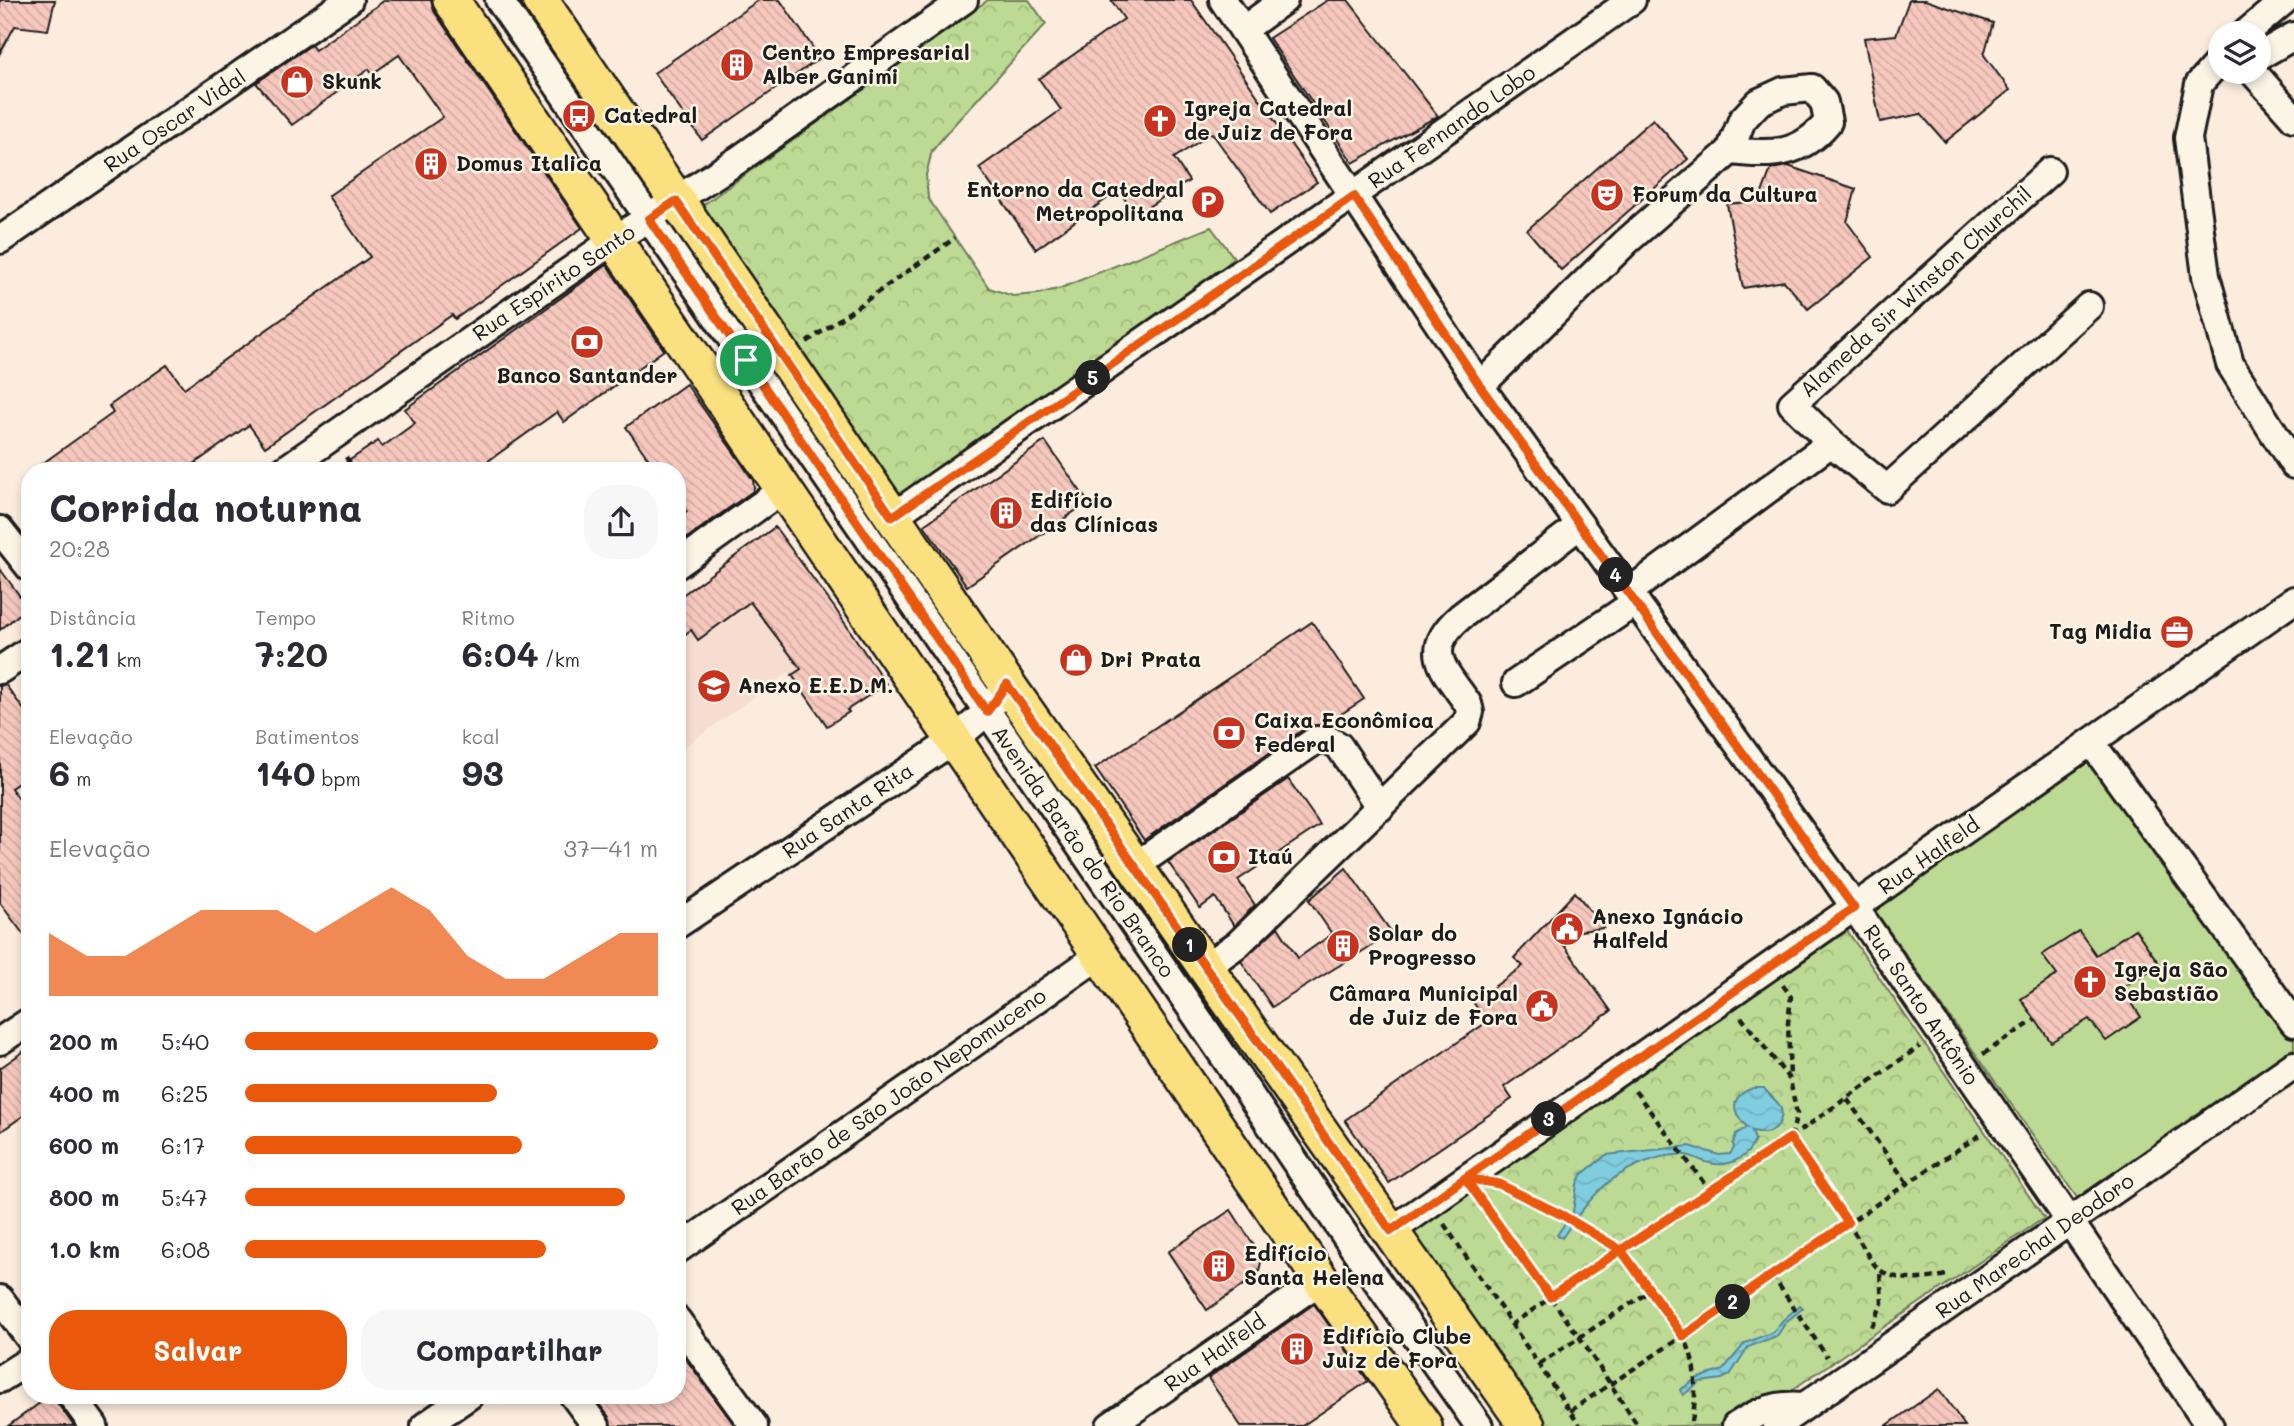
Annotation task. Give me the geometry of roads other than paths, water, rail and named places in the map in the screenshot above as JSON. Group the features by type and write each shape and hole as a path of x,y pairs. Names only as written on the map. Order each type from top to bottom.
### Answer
{"main road":[{"name":"Avenida Barão do Rio Branco","path":"451,0 1321,1280 1424,1426"},
{"name":"Avenida Barão do Rio Branco","path":"540,0 663,210 784,359 1007,684 1527,1426"}],"street":[{"name":"Rua Oscar Vidal","path":"0,240 349,0"},
{"name":"Avenida Barão do Rio Branco","path":"499,0 663,210 987,712 1353,1247 1479,1426"},
{"name":"Rua Espírito Santo","path":"295,462 964,0"},
{"name":"Rua Santo Antônio","path":"1223,0 1480,386 1854,908 2210,1426"},
{"path":"1243,30 1284,0"},
{"path":"2260,21 2284,1"},
{"name":"Rua Fernando Lobo","path":"892,517 1354,196 1621,3"},
{"path":"2271,49 2294,36"},
{"path":"2208,74 2199,84 2188,138 2206,275 2230,364 2294,465"},
{"path":"2264,84 2294,118"},
{"path":"1480,386 1626,242 1730,150"},
{"name":"Alameda Sir Winston Churchil","path":"2050,171 1792,404 1831,443 1887,489 2089,306"},
{"path":"1516,682 1632,597 1831,443"},
{"path":"686,559 783,489"},
{"path":"1206,967 1238,944 1467,722 1470,712 1468,704 1441,664 1438,648 1447,628 1580,525"},
{"path":"0,530 21,557"},
{"name":"Rua Halfeld","path":"1391,1231 1437,1214 1539,1126 2294,600"},
{"path":"0,670 21,656"},
{"name":"Rua Santa Rita","path":"686,919 954,740 987,712 1007,684"},
{"path":"1135,866 1316,740 1334,741 1339,746 1380,808"},
{"path":"2091,742 2294,1023"},
{"name":"Rua Barão de São João Nepomuceno","path":"686,1244 1100,955"},
{"path":"0,1041 21,1027"},
{"name":"Rua Marechal Deodoro","path":"1776,1426 2294,1065"},
{"name":"Rua Halfeld","path":"1110,1426 1321,1280"},
{"path":"0,1298 21,1327"},
{"path":"686,1333 754,1426"},
{"path":"0,1380 21,1366"},
{"path":"78,1404 94,1426"},
{"path":"425,1426 457,1404"},
{"path":"580,1404 596,1426"},
{"path":"1736,1426 1774,1406 1804,1406"}],"water":[{"path":"1753,1088 1764,1088 1780,1106 1781,1115 1779,1124 1773,1130 1764,1133 1752,1131 1755,1140 1742,1157 1728,1163 1714,1164 1686,1155 1674,1155 1638,1165 1600,1190 1562,1238 1557,1235 1573,1212 1581,1175 1606,1155 1690,1146 1719,1155 1730,1154 1734,1148 1736,1134 1747,1127 1738,1115 1736,1100"},
{"path":"1800,1305 1803,1308 1786,1322 1777,1336 1748,1347 1730,1375 1700,1382 1683,1395 1680,1390 1696,1379 1723,1370 1745,1343 1773,1332"}],"place":[{"name":"Centro Empresarial Alber Ganimi","path":"737,65"},
{"name":"Skunk","path":"297,82"},
{"name":"Catedral","path":"579,116"},
{"name":"Igreja Catedral de Juiz de Fora","path":"1160,121"},
{"name":"Domus Italica","path":"431,164"},
{"name":"Forum da Cultura","path":"1607,195"},
{"name":"Entorno da Catedral Metropolitana","path":"1208,202"},
{"name":"Banco Santander","path":"587,342"},
{"name":"Edifício das Clínicas","path":"1006,513"},
{"name":"Tag Midia","path":"2177,632"},
{"name":"Dri Prata","path":"1076,660"},
{"name":"Anexo E.E.D.M.","path":"714,686"},
{"name":"Caixa Econômica Federal","path":"1229,733"},
{"name":"Itaú","path":"1224,857"},
{"name":"Anexo Ignácio Halfeld","path":"1567,929"},
{"name":"Solar do Progresso","path":"1343,946"},
{"name":"Igreja São Sebastião","path":"2090,982"},
{"name":"Câmara Municipal de Juiz de Fora","path":"1542,1006"},
{"name":"Edifício Santa Helena","path":"1219,1266"},
{"name":"Edifício Clube Juiz de Fora","path":"1297,1349"}]}
